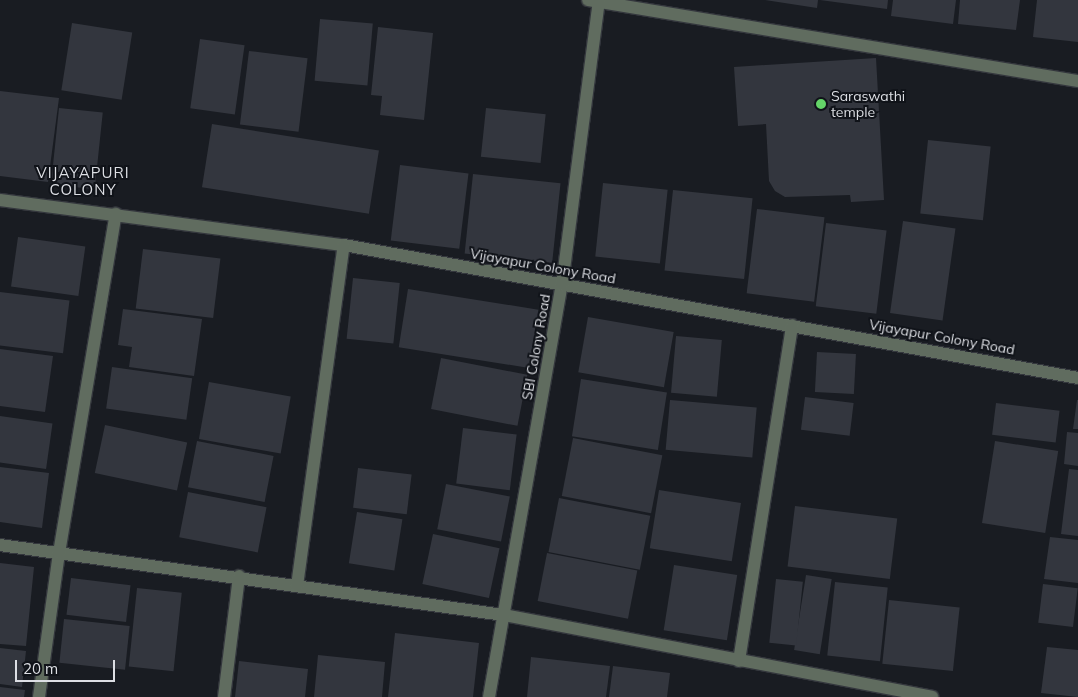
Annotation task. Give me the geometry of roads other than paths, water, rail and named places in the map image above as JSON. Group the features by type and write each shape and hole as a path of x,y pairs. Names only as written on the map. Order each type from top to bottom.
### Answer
{"street":[{"path":"595,0 1078,81"},
{"name":"SBI Colony Road","path":"489,697 562,285 595,0"},
{"name":"Vijayapur Colony Road","path":"0,200 344,245 1078,378"},
{"path":"39,697 59,553 116,214"},
{"path":"297,586 344,245"},
{"path":"738,661 792,325"},
{"path":"0,546 239,576 504,615 932,697"},
{"path":"224,697 239,576"}],"place":[{"name":"Saraswathi temple","path":"821,104"}],"district":[{"name":"VIJAYAPURI COLONY","path":"83,180"}]}
